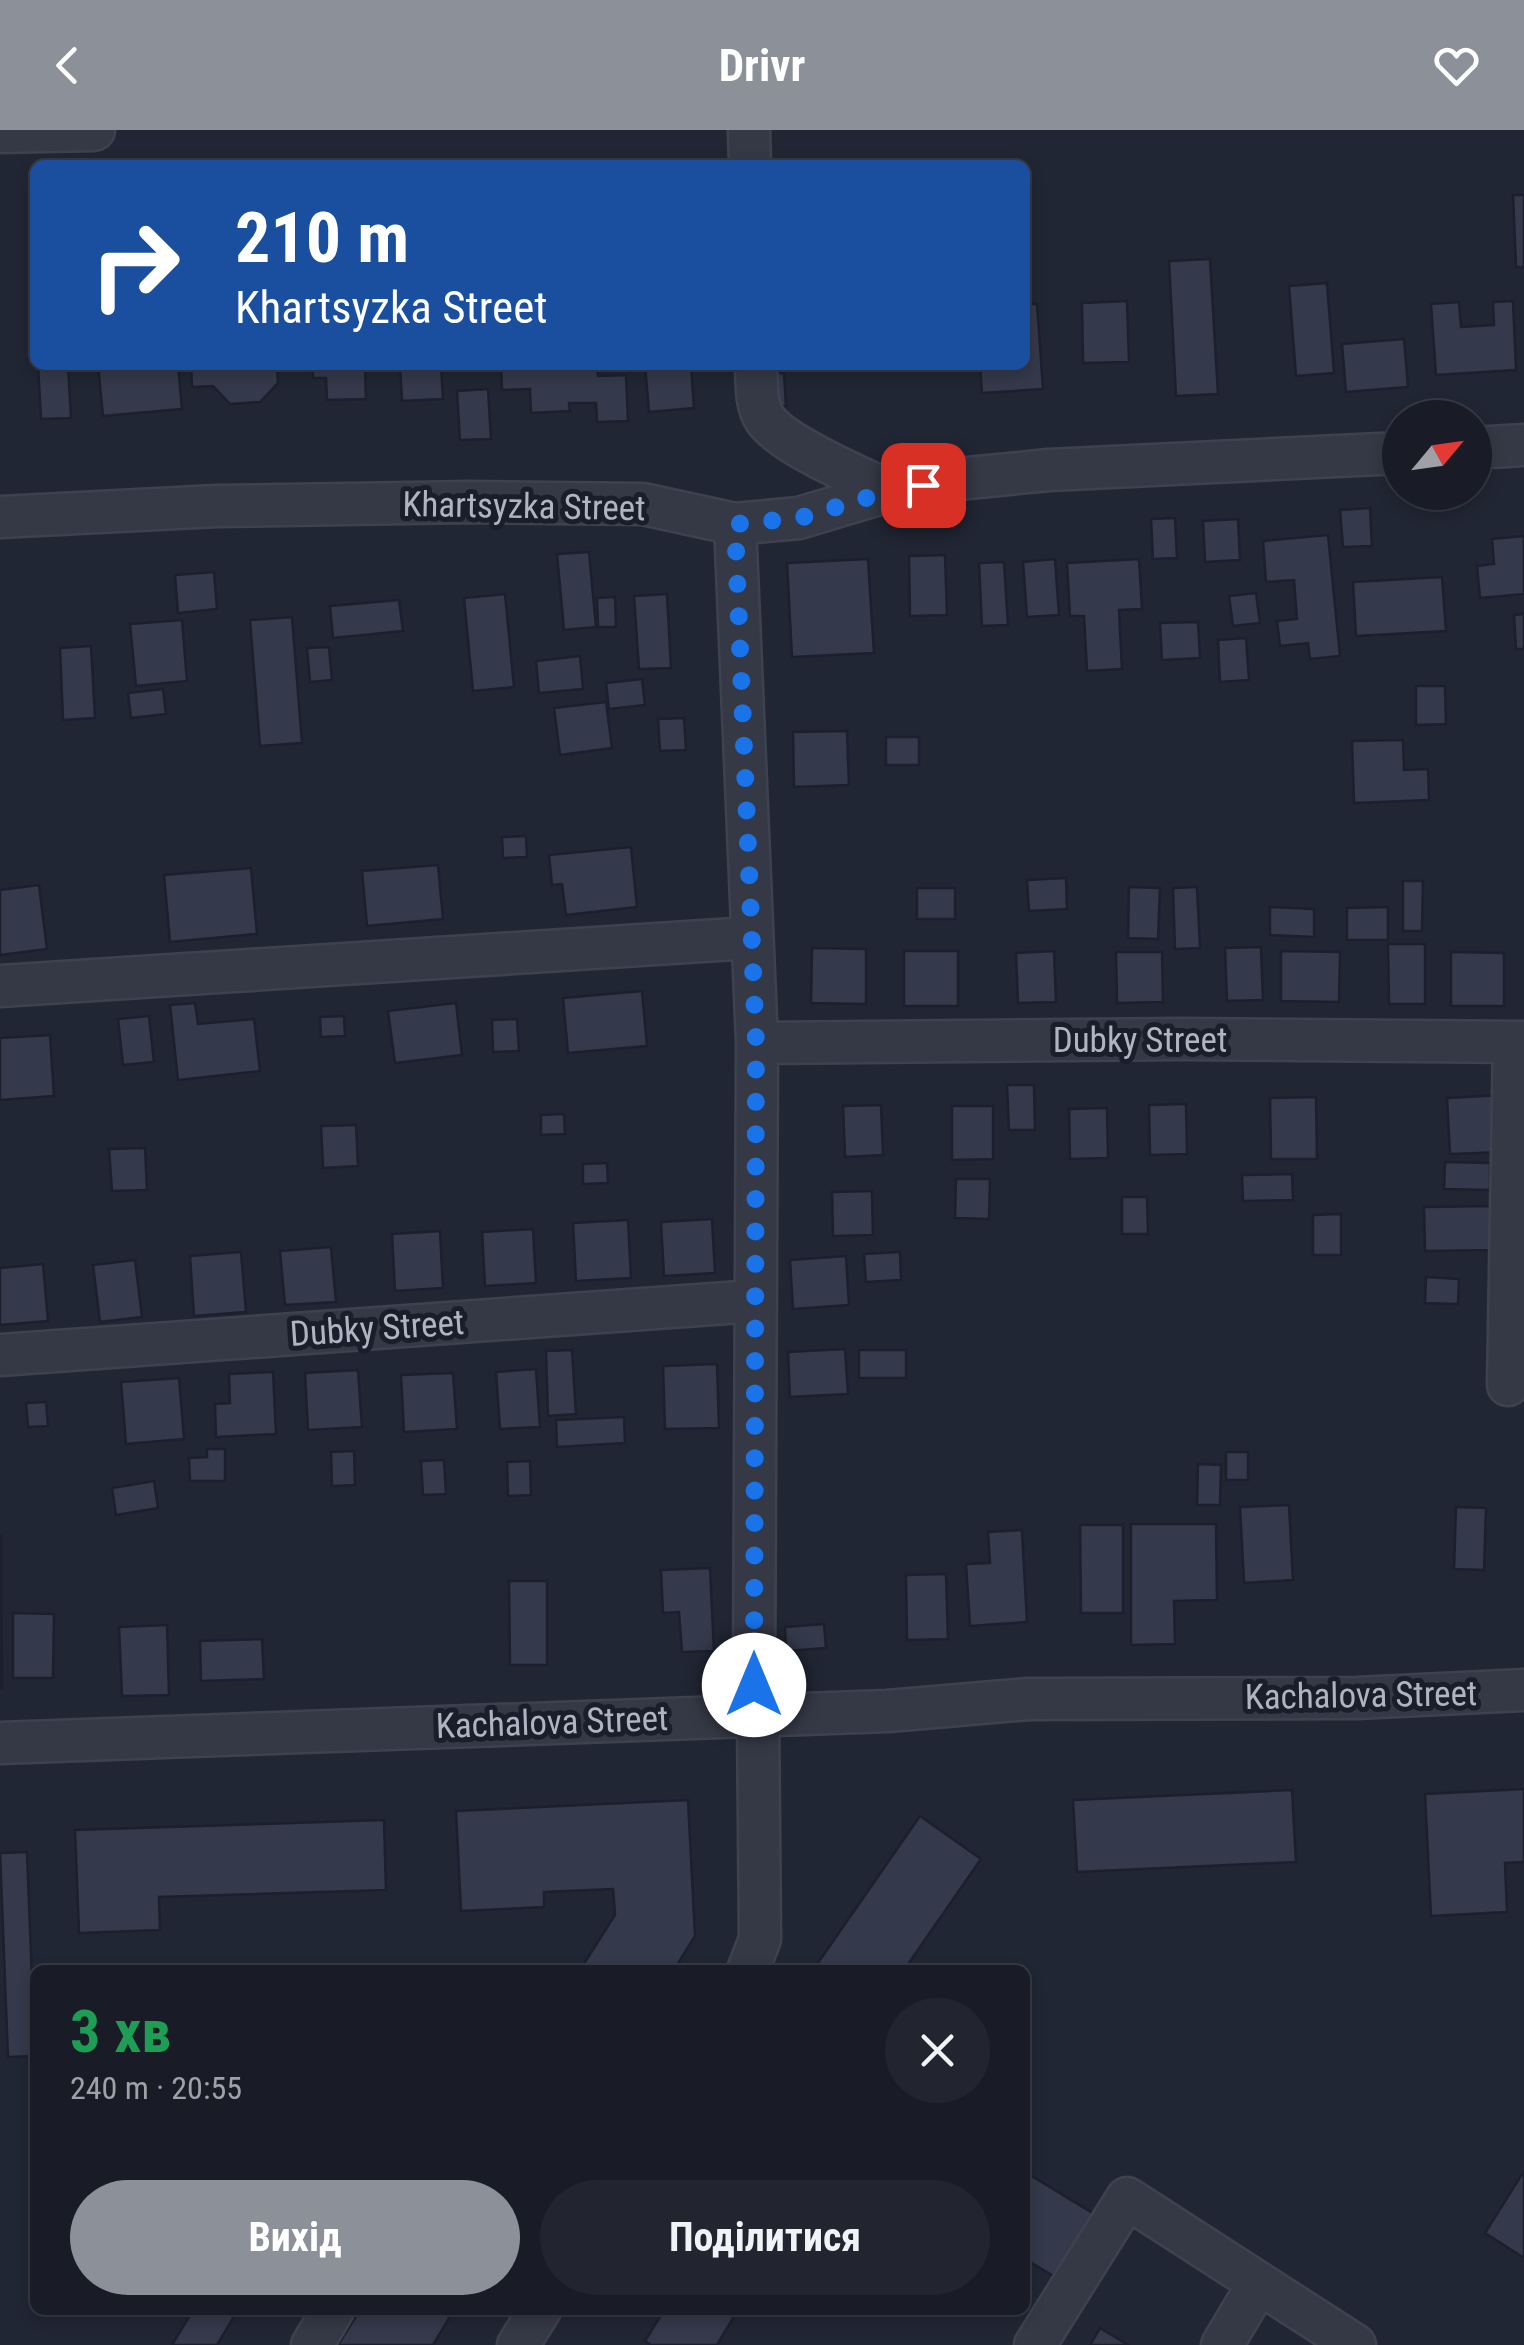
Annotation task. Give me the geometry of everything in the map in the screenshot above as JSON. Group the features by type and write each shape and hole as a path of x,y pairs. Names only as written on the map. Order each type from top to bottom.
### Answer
{"street":[{"path":"0,132 94,130"},
{"path":"749,130 750,160"},
{"path":"756,370 758,400 766,420 793,442 889,491"},
{"path":"1492,447 1524,445"},
{"name":"Khartsyzka Street","path":"0,518 217,506 490,502 643,504 735,524 800,518 889,491 958,479 1049,470 1382,454"},
{"path":"735,524 756,1043 754,1685 758,1714 760,1939 750,1965"},
{"path":"0,986 750,938"},
{"name":"Dubky Street","path":"756,1043 1183,1039 1519,1042"},
{"path":"1508,1385 1519,1042"},
{"name":"Dubky Street","path":"0,1355 755,1301"},
{"name":"Kachalova Street","path":"0,1743 888,1711 1028,1699 1357,1698 1524,1690"},
{"path":"1038,2319 1126,2198 1355,2345"},
{"path":"1222,2345 1259,2284"},
{"path":"312,2345 331,2315"}],"building":[{"path":"1513,195 1524,195 1524,267 1516,267"},
{"path":"1210,259 1218,394 1176,396 1169,261"},
{"path":"1327,283 1334,373 1296,376 1289,286"},
{"path":"1127,301 1129,362 1083,363 1082,303"},
{"path":"1513,301 1516,370 1436,375 1431,304 1459,302 1461,327 1494,325 1493,302"},
{"path":"1030,304 1037,304 1043,389 982,393 980,370 1030,370"},
{"path":"1404,339 1408,387 1346,392 1342,344"},
{"path":"38,370 68,370 71,418 41,419"},
{"path":"98,370 178,370 182,409 103,416"},
{"path":"191,370 277,370 278,383 260,402 230,404 213,386 192,387"},
{"path":"313,370 365,370 366,399 327,400 326,378 313,378"},
{"path":"400,370 441,370 443,399 402,401"},
{"path":"501,370 597,370 598,376 626,375 628,421 597,422 596,403 569,403 570,411 531,413 530,389 502,390"},
{"path":"645,370 691,370 694,408 649,412"},
{"path":"784,373 786,406 765,408 763,374"},
{"path":"488,389 491,439 460,440 457,391"},
{"path":"1370,508 1372,546 1343,547 1340,510"},
{"path":"1175,518 1177,558 1153,559 1151,519"},
{"path":"1238,519 1240,560 1205,562 1203,521"},
{"path":"1328,535 1340,656 1310,659 1308,643 1280,646 1277,621 1297,619 1294,580 1266,582 1263,541"},
{"path":"1524,536 1524,594 1480,598 1477,566 1494,564 1492,539"},
{"path":"589,552 596,627 564,630 557,554"},
{"path":"945,555 947,615 910,616 909,556"},
{"path":"868,559 874,653 792,657 787,563"},
{"path":"1055,559 1059,615 1027,617 1023,562"},
{"path":"1139,559 1142,609 1119,610 1122,669 1087,671 1084,616 1070,616 1067,563"},
{"path":"1004,562 1008,625 982,626 979,563"},
{"path":"214,572 217,609 178,613 175,575"},
{"path":"1442,577 1446,631 1356,636 1353,582"},
{"path":"1256,593 1260,623 1233,626 1229,596"},
{"path":"505,594 514,687 473,691 464,598"},
{"path":"667,594 671,668 639,669 634,596"},
{"path":"615,597 616,627 598,627 597,598"},
{"path":"399,600 403,631 333,638 330,606"},
{"path":"1524,614 1524,649 1516,649 1514,615"},
{"path":"292,617 302,743 260,746 250,620"},
{"path":"182,620 187,681 136,686 130,624"},
{"path":"1198,622 1200,658 1162,660 1160,623"},
{"path":"1246,638 1249,680 1220,682 1218,640"},
{"path":"91,646 95,718 63,720 60,648"},
{"path":"329,647 332,680 310,682 307,648"},
{"path":"580,656 583,689 539,693 536,661"},
{"path":"642,679 645,705 609,709 606,683"},
{"path":"1416,686 1445,686 1446,724 1416,725"},
{"path":"163,689 166,714 131,718 128,693"},
{"path":"606,702 612,748 560,755 554,708"},
{"path":"684,718 686,750 660,751 658,719"},
{"path":"847,731 849,785 794,787 793,732"},
{"path":"886,737 919,737 919,765 886,765"},
{"path":"1403,740 1404,770 1428,769 1429,800 1354,803 1352,741"},
{"path":"526,836 527,857 503,858 502,837"},
{"path":"631,847 637,907 566,915 562,884 552,885 549,855"},
{"path":"438,865 443,919 367,926 362,871"},
{"path":"251,868 257,934 170,942 164,875"},
{"path":"1066,878 1067,909 1029,911 1027,880"},
{"path":"1403,881 1423,881 1422,931 1403,931"},
{"path":"39,885 47,949 0,955 0,890"},
{"path":"1129,887 1160,888 1158,939 1128,938"},
{"path":"1197,887 1200,948 1175,949 1173,888"},
{"path":"917,888 955,888 955,919 917,919"},
{"path":"1270,907 1314,909 1314,937 1270,935"},
{"path":"1388,907 1388,940 1347,940 1347,908"},
{"path":"1388,944 1425,944 1425,1004 1389,1004"},
{"path":"1261,947 1263,1000 1227,1001 1225,948"},
{"path":"812,948 866,949 866,1004 811,1003"},
{"path":"904,951 958,951 958,1006 904,1006"},
{"path":"1054,951 1056,1002 1018,1003 1016,953"},
{"path":"1281,951 1340,952 1339,1002 1281,1001"},
{"path":"1116,952 1162,952 1163,1002 1117,1003"},
{"path":"1451,952 1504,953 1504,1006 1451,1006"},
{"path":"642,991 647,1046 568,1053 563,998"},
{"path":"195,1003 198,1024 254,1019 260,1071 178,1080 170,1005"},
{"path":"456,1003 462,1055 395,1063 388,1011"},
{"path":"149,1016 154,1062 123,1065 118,1019"},
{"path":"344,1016 345,1036 321,1037 320,1017"},
{"path":"517,1019 519,1051 493,1052 492,1020"},
{"path":"50,1035 54,1096 0,1100 0,1038"},
{"path":"1007,1085 1034,1085 1035,1130 1009,1130"},
{"path":"1503,1095 1505,1152 1450,1154 1447,1098"},
{"path":"1316,1097 1317,1159 1271,1159 1270,1098"},
{"path":"1186,1104 1187,1154 1150,1155 1149,1105"},
{"path":"881,1105 883,1155 845,1157 843,1106"},
{"path":"952,1106 993,1106 993,1159 952,1160"},
{"path":"1107,1108 1108,1158 1070,1159 1069,1109"},
{"path":"564,1114 565,1134 541,1135 541,1115"},
{"path":"356,1125 358,1166 323,1168 321,1126"},
{"path":"145,1148 147,1190 112,1191 109,1149"},
{"path":"1445,1162 1490,1163 1490,1190 1444,1189"},
{"path":"607,1163 608,1183 583,1184 583,1164"},
{"path":"1292,1174 1293,1200 1243,1201 1242,1175"},
{"path":"956,1179 990,1179 989,1219 955,1218"},
{"path":"872,1191 873,1235 833,1236 832,1192"},
{"path":"1122,1197 1147,1197 1148,1234 1122,1234"},
{"path":"1492,1206 1492,1250 1425,1251 1424,1207"},
{"path":"1341,1214 1341,1255 1313,1255 1313,1215"},
{"path":"712,1219 715,1273 664,1276 661,1222"},
{"path":"628,1220 631,1278 576,1281 573,1223"},
{"path":"533,1229 536,1283 485,1286 482,1232"},
{"path":"440,1231 443,1288 395,1291 392,1234"},
{"path":"331,1247 336,1302 285,1305 280,1251"},
{"path":"241,1252 246,1312 194,1316 190,1256"},
{"path":"900,1252 901,1280 866,1282 864,1254"},
{"path":"846,1256 849,1305 793,1309 790,1260"},
{"path":"135,1260 142,1317 100,1322 93,1265"},
{"path":"43,1264 48,1321 0,1325 0,1268"},
{"path":"1426,1277 1459,1279 1458,1304 1425,1303"},
{"path":"845,1349 848,1394 790,1397 788,1352"},
{"path":"572,1350 576,1414 548,1416 546,1351"},
{"path":"859,1350 906,1350 906,1378 859,1378"},
{"path":"717,1364 719,1428 665,1429 663,1366"},
{"path":"536,1369 540,1427 500,1429 496,1372"},
{"path":"358,1370 362,1427 308,1430 305,1373"},
{"path":"273,1372 276,1434 216,1437 215,1404 230,1403 229,1374"},
{"path":"453,1373 457,1429 404,1432 401,1375"},
{"path":"179,1378 184,1439 126,1444 121,1382"},
{"path":"46,1402 48,1426 28,1427 26,1403"},
{"path":"624,1417 625,1443 557,1447 556,1420"},
{"path":"207,1449 225,1449 225,1481 190,1481 189,1458 207,1457"},
{"path":"354,1451 355,1485 332,1486 331,1452"},
{"path":"1226,1452 1248,1452 1248,1480 1226,1480"},
{"path":"444,1460 446,1494 423,1495 421,1461"},
{"path":"530,1461 531,1495 508,1496 507,1462"},
{"path":"1198,1464 1221,1465 1220,1505 1197,1505"},
{"path":"154,1481 158,1508 116,1515 112,1488"},
{"path":"1289,1505 1293,1580 1244,1583 1240,1507"},
{"path":"1456,1507 1486,1508 1484,1570 1454,1569"},
{"path":"1131,1524 1216,1524 1217,1600 1174,1601 1175,1644 1131,1645"},
{"path":"1080,1525 1123,1525 1123,1613 1081,1613"},
{"path":"1022,1530 1027,1622 970,1626 966,1564 990,1563 988,1532"},
{"path":"1,1536 2,1688 0,1688"},
{"path":"710,1568 714,1651 682,1652 679,1612 663,1613 661,1570"},
{"path":"946,1574 948,1639 907,1640 906,1575"},
{"path":"509,1581 547,1581 547,1665 510,1665"},
{"path":"13,1613 54,1614 53,1678 13,1678"},
{"path":"824,1624 826,1648 786,1651 785,1627"},
{"path":"167,1625 169,1695 122,1696 119,1627"},
{"path":"262,1639 264,1679 201,1681 200,1641"},
{"path":"1524,1789 1524,1862 1505,1863 1507,1912 1431,1916 1425,1794"},
{"path":"1292,1790 1296,1862 1077,1872 1073,1800"},
{"path":"688,1800 695,1936 677,1965 583,1965 615,1915 613,1889 544,1892 544,1907 461,1911 456,1811"},
{"path":"920,1816 981,1859 907,1965 816,1965"},
{"path":"384,1820 386,1890 159,1897 160,1930 79,1933 75,1830"},
{"path":"27,1852 30,2056 8,2057 0,1853"},
{"path":"1524,2171 1524,2258 1485,2233"},
{"path":"1030,2175 1094,2214 1055,2277 1030,2262"},
{"path":"190,2315 235,2315 217,2345 172,2345"},
{"path":"357,2315 451,2315 433,2345 338,2345"},
{"path":"661,2315 735,2315 717,2345 651,2345 645,2341"},
{"path":"1100,2328 1128,2345 1090,2345"}],"route":[{"path":"754,1685 756,1043 735,524 800,518 889,491 923,485"}]}
